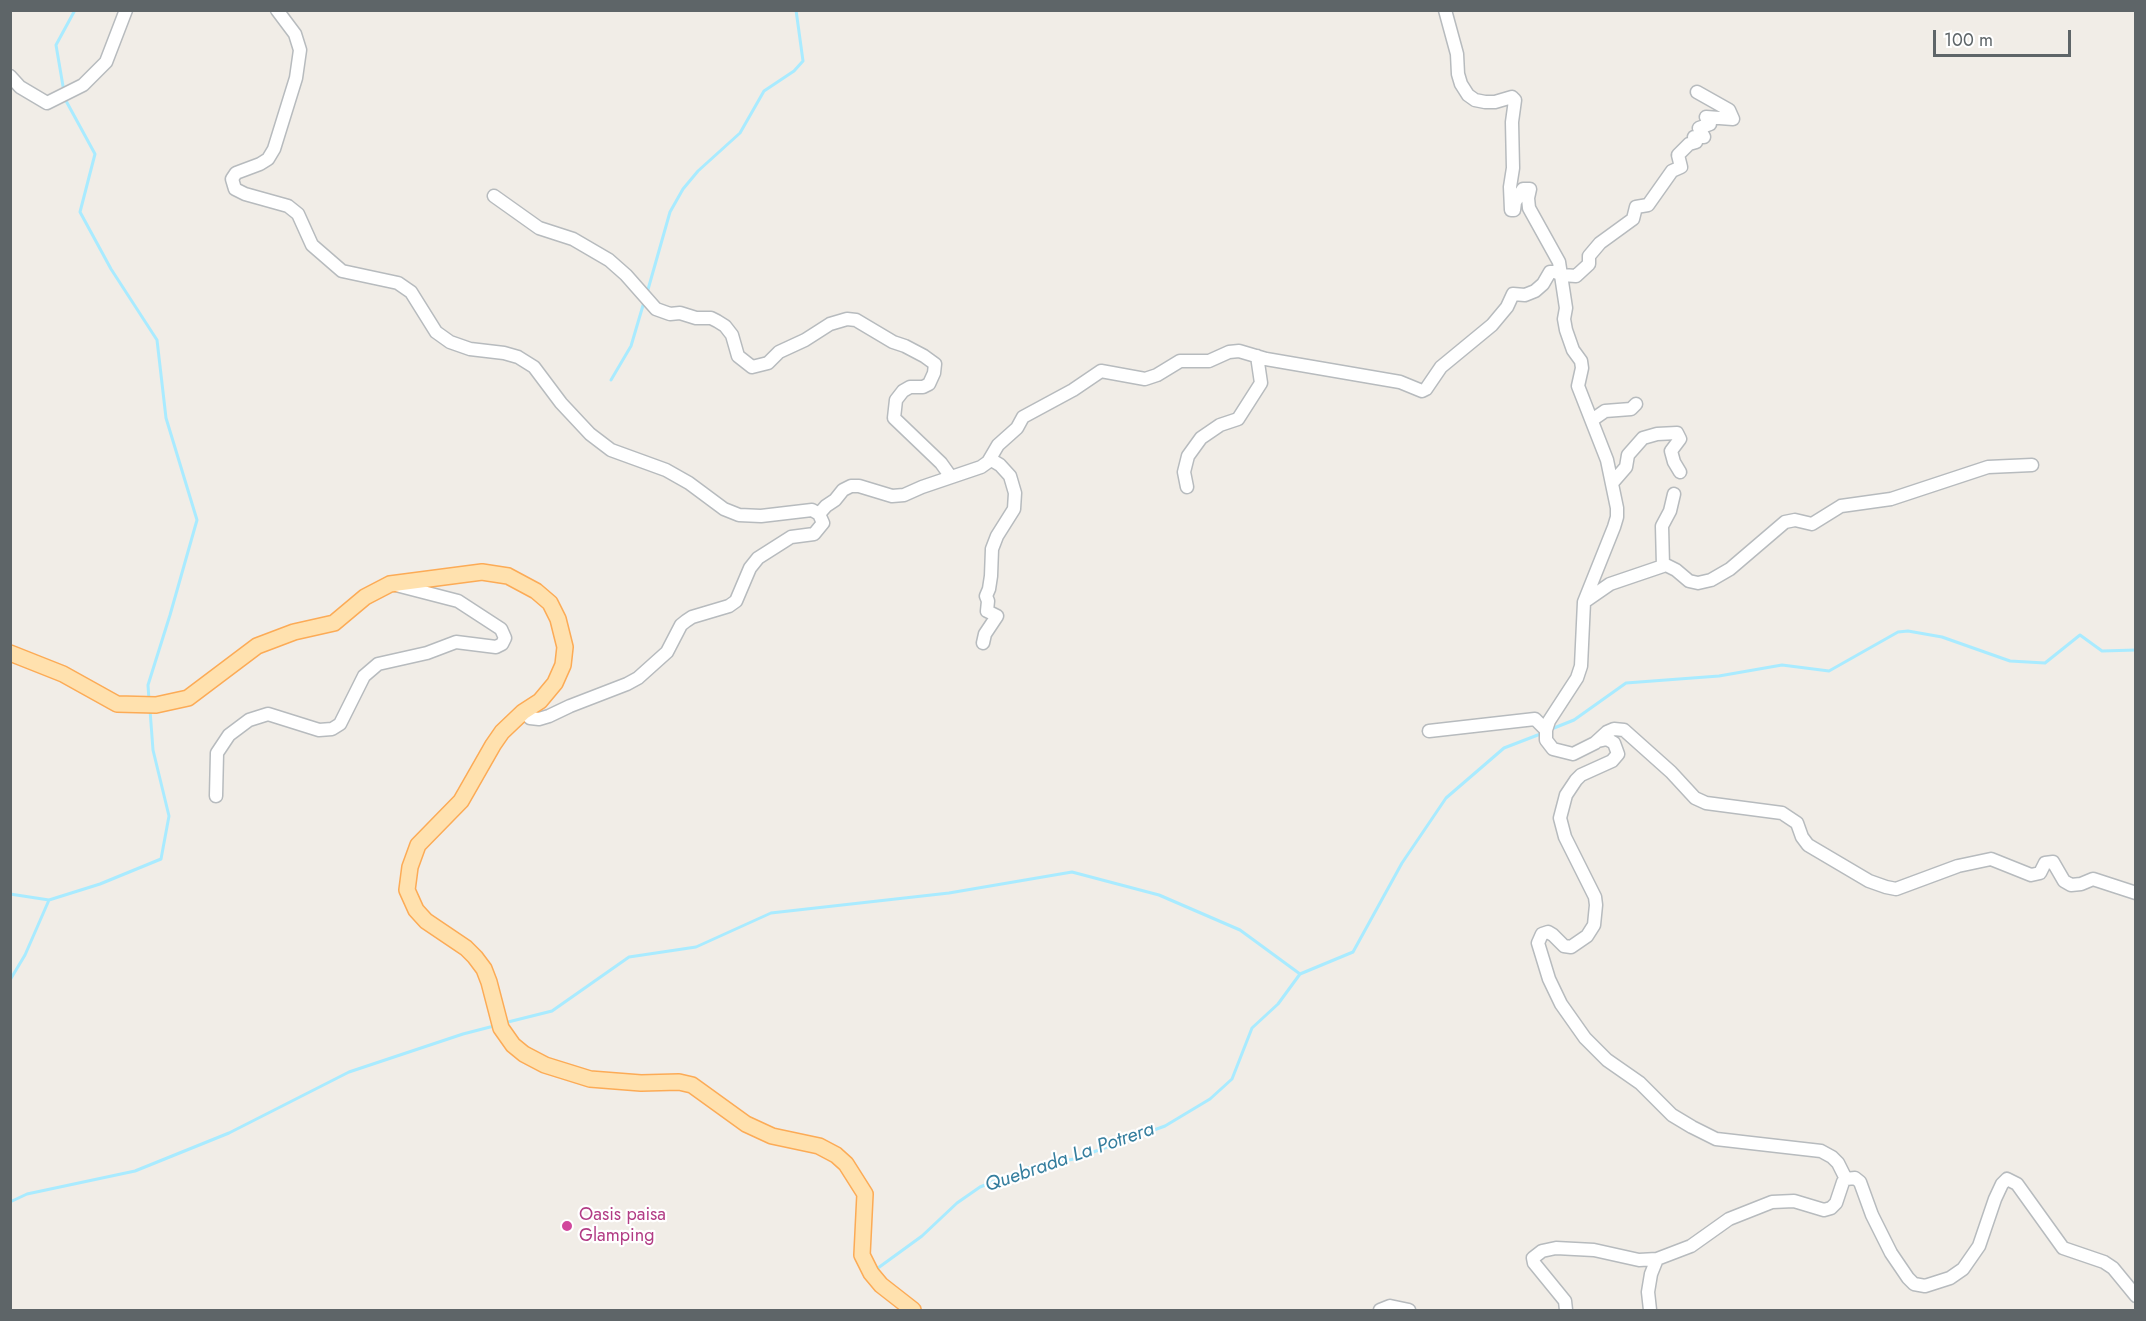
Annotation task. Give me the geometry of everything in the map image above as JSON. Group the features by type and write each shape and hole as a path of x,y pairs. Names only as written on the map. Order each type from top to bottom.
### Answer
{"main road":[{"path":"10,653 63,674 117,704 149,705 188,698 257,646 294,632 333,623 365,597 390,584 482,572 508,576 536,591 550,603 558,619 565,647 563,665 555,683 540,701 523,712 502,732 460,801 418,845 410,867 407,891 416,910 426,921 466,948 484,969 500,1023 513,1045 524,1054 546,1065 590,1079 641,1083 679,1082 692,1085 746,1124 772,1136 819,1146 837,1155 846,1164 865,1194 862,1255 871,1274 881,1286 913,1311"}],"street":[{"path":"10,76 20,87 47,103 83,85 106,62 126,10"},
{"path":"277,10 296,34 300,50 296,78 274,149 268,159 236,173 232,179 235,189 245,195 288,206 298,214 312,245 342,271 398,284 411,292 436,332 450,342 470,349 504,353 526,362 534,368 561,404 590,434 611,450 666,470 689,483 724,509 739,515 761,516 812,510 819,514 823,523 814,534 791,537 758,558 750,568 736,601 721,609 692,617 686,621 681,625 667,652 638,678 549,716 530,718 523,712"},
{"path":"1445,10 1457,54 1458,74 1468,95 1475,100 1485,102 1512,98 1515,100 1512,122 1511,210 1514,210 1515,202 1523,189 1530,189 1529,208 1560,262 1566,330 1573,350 1581,361 1582,368 1578,386 1607,460 1613,482 1617,517 1584,602 1581,666 1577,678 1548,721 1546,735"},
{"path":"819,514 843,490 851,486 859,486 892,496 904,495 981,467 990,459 998,445 1017,428 1023,417 1034,409 1073,390 1101,371 1146,379 1180,361 1209,361 1229,352 1239,351 1400,382 1422,391 1426,389 1441,367 1492,325 1507,307 1513,294 1525,295 1535,291 1543,284 1550,272 1576,276 1589,264 1589,256 1600,243 1633,219 1636,207 1648,205 1672,171 1682,168 1678,155 1689,144 1696,142 1694,137 1704,138 1700,128 1710,124 1706,117 1732,119 1729,110 1697,92"},
{"path":"494,196 539,228 573,239 609,260 626,275 656,309 670,314 717,321 725,326 732,335 738,356 752,367 768,363 779,352 806,340 830,324 847,319 856,320 893,342 924,356 934,364 934,373 929,384 923,387 910,387 903,391 896,400 894,418 941,463 951,477"},
{"path":"1187,487 1184,472 1188,456 1201,438 1220,425 1238,419 1261,383 1257,356"},
{"path":"1592,420 1605,411 1631,409 1636,404"},
{"path":"1613,482 1626,467 1628,455 1643,438 1657,434 1677,433 1680,439 1671,451 1680,472"},
{"path":"983,643 985,634 997,616 987,611 986,596 991,576 992,549 997,536 1014,509 1015,493 1010,476 1000,465 990,459"},
{"path":"1584,602 1610,584 1666,565 1689,581 1698,583 1711,580 1730,569 1785,522 1795,520 1812,524 1841,506 1891,499 1988,467 2032,465"},
{"path":"1663,566 1662,526 1670,511 1674,494"},
{"path":"216,796 217,753 229,735 249,720 268,714 319,730 332,729 340,724 364,676 378,664 427,653 456,642 496,647 502,644 505,638 501,629 458,601 390,584"},
{"path":"1429,731 1534,719 1553,749 1573,754 1598,741 1607,732 1614,729 1624,730 1671,772 1695,798 1706,803 1782,813 1797,823 1808,845 1869,881 1886,887 1896,889 1958,866 1991,859 2031,875 2040,873 2045,863 2053,862 2064,881 2071,885 2093,879 2136,893"},
{"path":"1566,1311 1565,1301 1534,1263 1535,1254 1556,1248 1594,1250 1639,1260 1657,1259 1691,1246 1729,1219 1772,1202 1794,1201 1824,1210 1831,1209 1846,1179 1838,1163 1821,1151 1716,1139 1692,1127 1672,1114 1640,1083 1607,1060 1585,1038 1561,1004 1549,979 1538,943 1542,934 1548,932 1564,946 1571,947 1587,936 1594,925 1595,897 1565,837 1560,818 1566,795 1576,780 1581,775 1612,761 1618,754 1614,742 1606,739 1598,741"},
{"path":"1846,1179 1855,1178 1860,1182 1872,1215 1891,1253 1914,1284 1925,1286 1950,1278 1963,1269 1979,1246 1995,1199 2007,1179 2017,1184 2063,1248 2104,1262 2113,1268 2136,1296"},
{"path":"1650,1311 1648,1292 1657,1259"},
{"path":"1380,1311 1390,1306 1409,1311"}],"waterway":[{"path":"64,92 56,45 75,10"},
{"path":"647,293 670,212 683,189 698,171 740,133 764,91 794,71 803,61 796,10"},
{"path":"65,99 95,154 80,212 111,269 157,340 166,418 197,520 148,685 149,700"},
{"path":"611,380 631,346 644,302"},
{"name":"Quebrada La Potrera","path":"1549,730 1574,720 1626,683 1719,676 1782,665 1829,671 1898,632 1908,631 1942,637 2010,661 2045,663 2080,635 2102,651 2136,650"},
{"path":"10,894 49,900 100,884 161,859 169,816 153,750 150,710"},
{"name":"Quebrada La Potrera","path":"878,1268 922,1236 957,1203 980,1187 1027,1168 1074,1159 1165,1126 1210,1099 1232,1079 1252,1028 1278,1004 1300,974 1353,952 1402,863 1446,798 1504,748 1543,733"},
{"path":"504,1023 552,1011 629,957 696,947 771,913 949,893 1072,872 1159,895 1240,930 1300,974"},
{"path":"10,980 25,955 49,900"},
{"path":"10,1202 27,1194 135,1171 229,1133 349,1072 494,1026"}],"place":[{"name":"Oasis paisa Glamping","path":"567,1226"}]}
